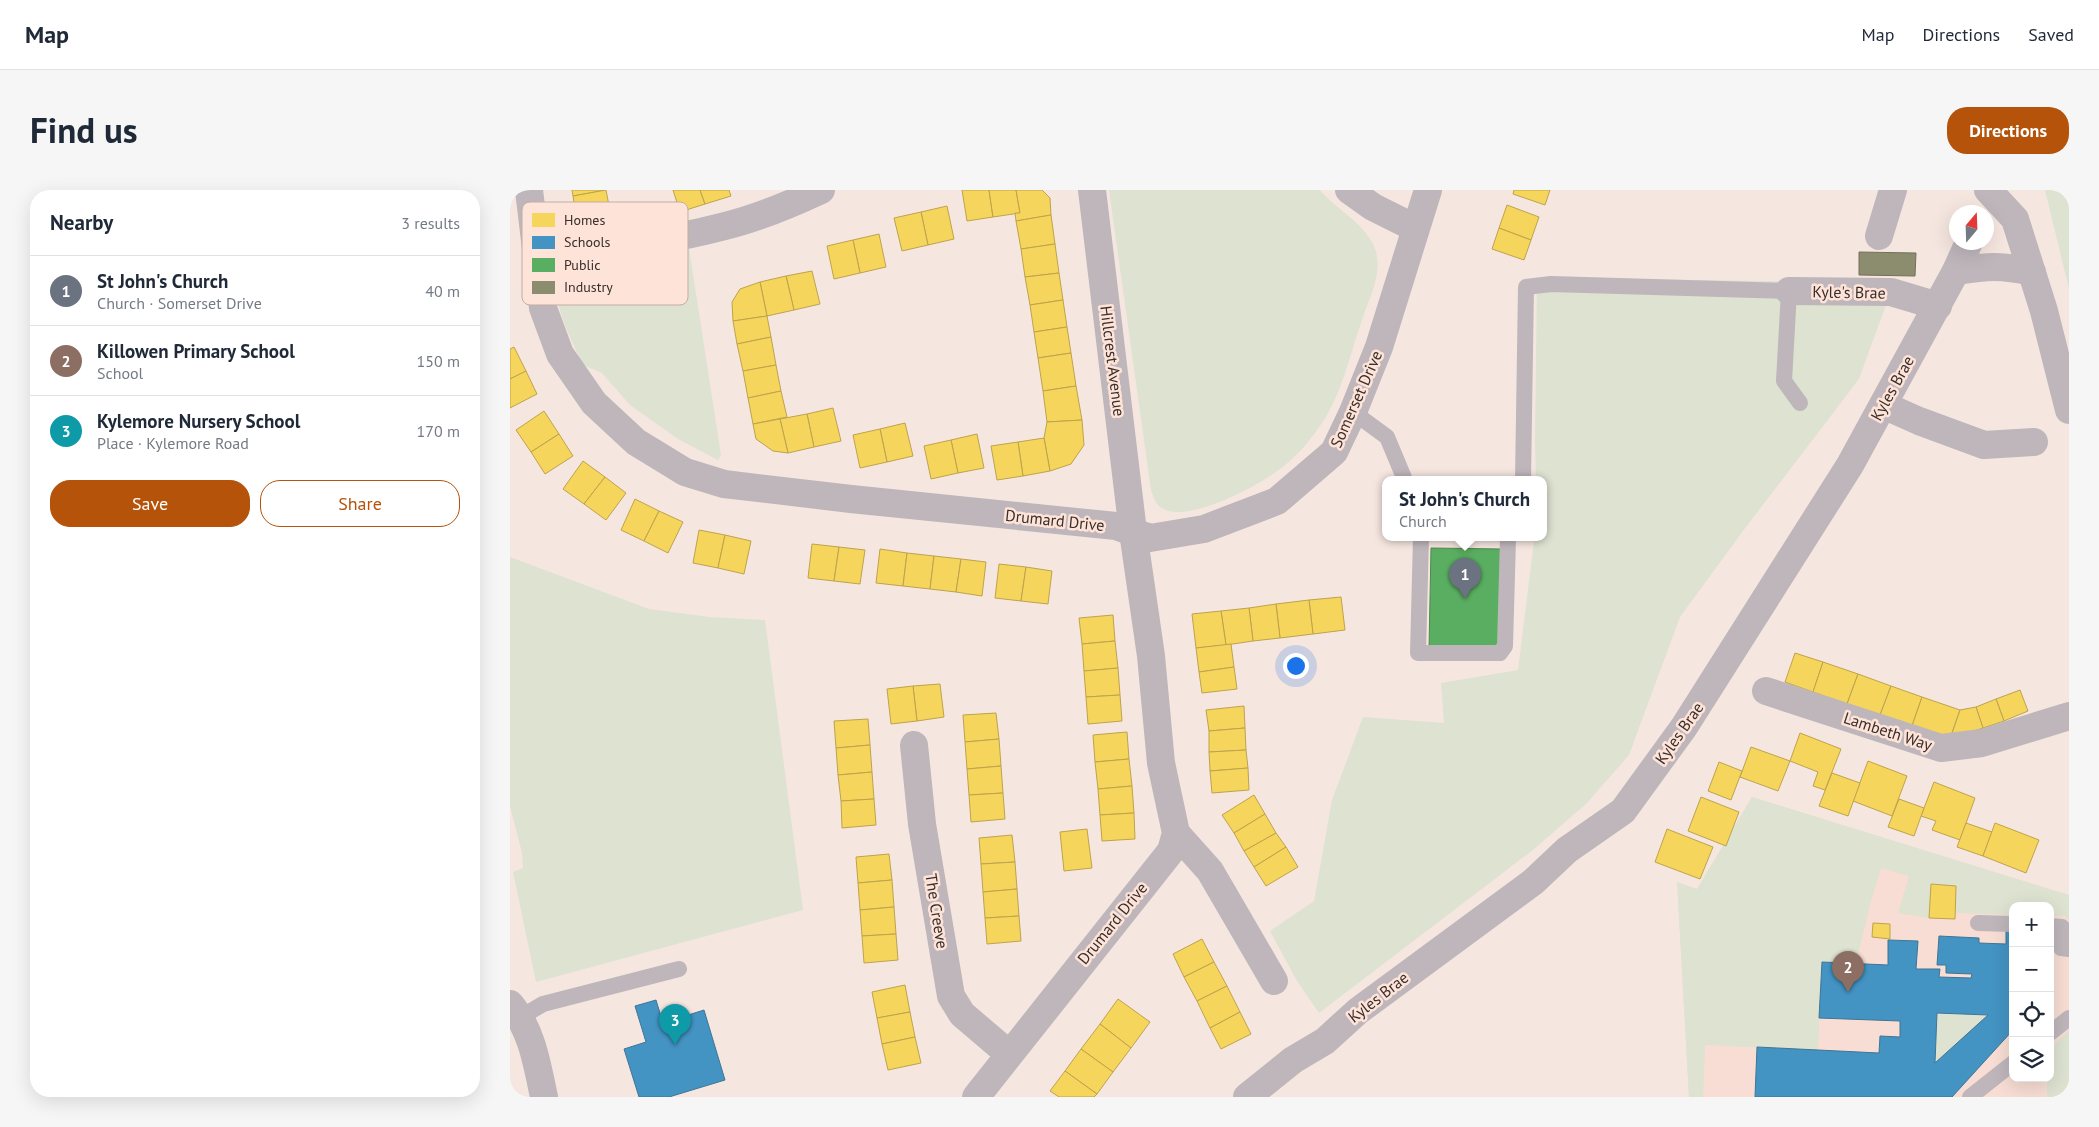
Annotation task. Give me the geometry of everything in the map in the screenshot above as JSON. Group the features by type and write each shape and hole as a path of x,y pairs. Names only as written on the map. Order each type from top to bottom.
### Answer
{"street":[{"path":"688,234 726,226 793,203 821,190"},
{"name":"Hillcrest Avenue","path":"1092,190 1134,532"},
{"path":"1348,190 1374,207 1415,228"},
{"name":"Somerset Drive","path":"1134,532 1150,538 1204,529 1277,501 1334,452 1353,412 1379,347 1428,190"},
{"path":"1879,236 1893,190"},
{"path":"1988,196 2015,219 2032,272 2069,410"},
{"name":"Kyles Brae","path":"1247,1097 1293,1060 1325,1041 1358,1011 1533,882 1567,850 1623,812 1684,727 1850,465 1938,306 1966,250"},
{"path":"1956,272 1979,267 2006,266 2032,272"},
{"name":"Kyle's Brae","path":"1789,291 1891,292 1938,306"},
{"name":"Drumard Drive","path":"543,305 560,354 594,403 636,442 686,472 724,484 1116,526 1134,532"},
{"path":"1883,405 1919,421 1984,445 2034,442"},
{"path":"1134,532 1151,656 1161,763 1176,833 1210,871 1274,981"},
{"name":"Lambeth Way","path":"1766,691 1941,748 1982,743 2069,716"},
{"name":"The Creeve","path":"914,745 922,824 951,996 962,1014 1009,1054"},
{"name":"Drumard Drive","path":"976,1097 1171,851 1176,833"},
{"path":"516,1010 535,1055 544,1097"}],"lane":[{"path":"1523,476 1526,287 1560,284 1789,291 1784,381 1800,403"},
{"path":"1353,412 1387,437 1404,476"},
{"path":"1421,541 1418,654 1500,652 1505,646 1508,541"},
{"path":"1978,923 2009,924"},
{"path":"2054,926 2062,927 2061,948 2069,949"},
{"path":"516,1010 679,969"},
{"path":"2054,1030 2069,1018"},
{"path":"1970,1097 2009,1066"}],"shaded area":[{"path":"1752,797 2069,895 2069,1097 1689,1097 1677,882 1697,889"}],"green space":[{"path":"1109,190 1320,190 1362,229 1373,244 1376,253 1378,262 1373,290 1342,383 1324,420 1306,445 1274,474 1244,491 1209,506 1178,512 1166,510 1154,499 1151,490"},
{"path":"2045,190 2069,190 2069,289"},
{"path":"688,248 721,455 718,460 678,439 630,405 602,373 583,365 564,322 559,305 688,305"},
{"path":"1537,279 1894,283 1859,379 1680,617 1629,755 1586,804 1533,850 1319,1013 1297,981 1270,931 1314,901 1332,800 1363,717 1444,723 1441,683 1518,670 1534,541 1547,541 1547,476 1536,476"},
{"path":"510,557 649,609 709,617 765,620 803,910 536,982 513,872 523,868 522,853 510,806"},
{"path":"1752,797 2069,895 2069,920 2066,916 2054,916 2054,902 2009,902 2009,915 1955,913 1956,886 1931,884 1929,918 1898,913 1909,876 1881,868 1856,963 1822,962 1818,1050 1705,1045 1703,1097 1689,1097 1677,882 1697,889"},
{"path":"1937,1013 1988,1015 1935,1063"},
{"path":"2069,1031 2069,1097 2047,1097 2047,1082 2054,1082 2054,1045"}],"building: Homes":[{"path":"572,190 606,190 573,196"},
{"path":"606,190 608,202 574,202 573,196"},
{"path":"673,190 700,190 705,204 688,209 688,202 677,202"},
{"path":"700,190 729,190 731,196 705,204"},
{"path":"962,190 989,190 993,217 967,221"},
{"path":"989,190 1016,190 1020,213 993,217"},
{"path":"1016,190 1042,190 1050,198 1051,215 1016,221 1015,213 1020,213"},
{"path":"1514,190 1550,190 1545,205 1513,194"},
{"path":"1507,205 1539,217 1531,240 1499,228"},
{"path":"947,206 954,239 928,245 921,212"},
{"path":"921,212 928,245 902,251 894,218"},
{"path":"1051,215 1055,244 1021,249 1016,221"},
{"path":"1499,228 1531,240 1524,260 1492,249"},
{"path":"879,234 886,267 860,273 853,240"},
{"path":"853,240 860,273 834,279 827,246"},
{"path":"1055,244 1059,273 1025,277 1021,249"},
{"path":"812,271 820,304 794,310 786,276"},
{"path":"1059,273 1063,300 1030,305 1025,277"},
{"path":"786,276 794,310 767,316 760,282"},
{"path":"760,282 767,316 733,321 732,302 740,289"},
{"path":"1063,300 1067,327 1034,332 1030,305"},
{"path":"767,316 771,337 737,344 733,321"},
{"path":"1067,327 1071,353 1038,358 1034,332"},
{"path":"771,337 776,365 743,371 737,344"},
{"path":"514,347 526,371 510,379 510,349"},
{"path":"1071,353 1076,386 1043,391 1038,358"},
{"path":"776,365 781,391 748,398 743,371"},
{"path":"526,371 537,394 510,408 510,379"},
{"path":"1076,386 1082,420 1047,422 1043,391"},
{"path":"781,391 787,417 753,424 748,398"},
{"path":"833,408 841,441 814,447 807,414"},
{"path":"544,411 559,434 531,452 516,430"},
{"path":"807,414 814,447 788,453 780,419"},
{"path":"780,419 788,453 773,451 756,439 753,424"},
{"path":"1082,420 1084,445 1071,464 1050,471 1044,438 1047,422"},
{"path":"905,423 913,456 887,462 880,429"},
{"path":"880,429 887,462 860,468 853,435"},
{"path":"559,434 573,456 545,474 531,452"},
{"path":"977,434 984,468 958,473 951,440"},
{"path":"1044,438 1050,471 1023,476 1018,442"},
{"path":"951,440 958,473 931,479 924,446"},
{"path":"1018,442 1023,476 997,480 991,446"},
{"path":"583,461 605,477 584,504 563,489"},
{"path":"605,477 626,493 606,520 584,504"},
{"path":"635,499 659,511 644,541 621,530"},
{"path":"659,511 683,522 668,553 644,541"},
{"path":"699,530 725,535 718,568 693,563"},
{"path":"725,535 751,541 744,574 718,568"},
{"path":"812,544 839,547 834,581 808,578"},
{"path":"839,547 865,550 860,584 834,581"},
{"path":"880,549 907,553 903,586 876,583"},
{"path":"907,553 934,556 930,589 903,586"},
{"path":"934,556 961,559 956,592 930,589"},
{"path":"961,559 986,562 982,596 956,592"},
{"path":"999,564 1026,567 1021,601 995,598"},
{"path":"1026,567 1052,571 1048,604 1021,601"},
{"path":"1341,597 1345,630 1313,634 1309,600"},
{"path":"1309,600 1313,634 1280,638 1276,604"},
{"path":"1276,604 1280,638 1253,641 1249,608"},
{"path":"1249,608 1253,641 1226,645 1221,611"},
{"path":"1221,611 1226,645 1196,648 1192,614"},
{"path":"1113,615 1115,641 1082,644 1079,618"},
{"path":"1115,641 1118,668 1084,671 1082,644"},
{"path":"1231,644 1234,667 1199,672 1196,648"},
{"path":"1795,653 1823,662 1813,692 1785,682"},
{"path":"1823,662 1858,674 1847,704 1813,692"},
{"path":"1234,667 1237,689 1202,693 1199,672"},
{"path":"1118,668 1120,695 1086,697 1084,671"},
{"path":"1858,674 1891,686 1880,715 1847,704"},
{"path":"940,684 944,717 917,721 913,686"},
{"path":"913,686 917,721 891,724 887,689"},
{"path":"1891,686 1922,697 1912,726 1880,715"},
{"path":"2020,690 2028,711 2004,721 1996,699"},
{"path":"1120,695 1122,721 1088,724 1086,697"},
{"path":"1922,697 1960,710 1950,739 1912,726"},
{"path":"1996,699 2004,721 1983,728 1976,707"},
{"path":"1244,706 1245,728 1209,731 1206,710"},
{"path":"1976,707 1983,728 1950,739 1960,710"},
{"path":"996,713 999,739 965,742 963,715"},
{"path":"868,719 870,745 836,748 834,721"},
{"path":"1245,728 1246,750 1209,752 1209,731"},
{"path":"1127,732 1129,759 1095,762 1093,735"},
{"path":"1800,733 1841,749 1825,790 1813,786 1818,772 1790,761"},
{"path":"999,739 1001,766 967,769 965,742"},
{"path":"870,745 872,772 838,775 836,748"},
{"path":"1751,747 1790,761 1778,791 1740,777"},
{"path":"1246,750 1248,768 1210,771 1209,752"},
{"path":"1129,759 1132,786 1098,789 1095,762"},
{"path":"1868,761 1907,776 1892,816 1853,801"},
{"path":"1719,762 1742,771 1731,800 1708,791"},
{"path":"1001,766 1003,793 969,795 967,769"},
{"path":"1248,768 1249,790 1212,793 1210,771"},
{"path":"872,772 874,799 841,801 838,775"},
{"path":"1832,773 1860,783 1848,816 1819,806"},
{"path":"1934,782 1975,798 1960,840 1932,830 1936,821 1921,816"},
{"path":"1132,786 1134,813 1100,815 1098,789"},
{"path":"1003,793 1005,819 971,822 969,795"},
{"path":"1254,795 1265,814 1234,833 1222,815"},
{"path":"1701,797 1739,812 1726,846 1688,831"},
{"path":"874,799 876,825 842,828 841,801"},
{"path":"1899,799 1924,808 1914,836 1888,827"},
{"path":"1134,813 1135,839 1102,841 1100,815"},
{"path":"1265,814 1276,833 1244,851 1234,833"},
{"path":"1966,823 1992,832 1983,856 1957,847"},
{"path":"1995,823 2039,840 2026,873 1983,856"},
{"path":"1087,829 1092,868 1064,871 1060,832"},
{"path":"1667,829 1713,847 1700,879 1655,862"},
{"path":"1276,833 1286,847 1254,867 1244,851"},
{"path":"1012,835 1015,862 981,864 979,838"},
{"path":"1286,847 1298,867 1266,886 1254,867"},
{"path":"889,854 892,880 858,883 856,857"},
{"path":"1015,862 1017,889 983,892 981,864"},
{"path":"892,880 894,907 860,910 858,883"},
{"path":"1931,884 1956,886 1955,919 1929,918"},
{"path":"1017,889 1019,916 985,918 983,892"},
{"path":"894,907 896,934 862,936 860,910"},
{"path":"1019,916 1021,941 987,944 985,918"},
{"path":"1873,923 1890,924 1890,939 1872,937"},
{"path":"896,934 898,960 864,963 862,936"},
{"path":"1202,939 1214,962 1184,977 1173,954"},
{"path":"1214,962 1227,986 1197,1001 1184,977"},
{"path":"905,985 910,1012 877,1018 872,992"},
{"path":"1227,986 1240,1012 1210,1028 1197,1001"},
{"path":"1118,999 1150,1022 1131,1048 1100,1024"},
{"path":"910,1012 915,1037 882,1044 877,1018"},
{"path":"1240,1012 1251,1034 1221,1049 1210,1028"},
{"path":"1100,1024 1131,1048 1113,1072 1081,1049"},
{"path":"915,1037 921,1063 888,1070 882,1044"},
{"path":"1081,1049 1113,1072 1097,1094 1065,1071"},
{"path":"1065,1071 1097,1094 1094,1097 1059,1097 1050,1091"}],"building: Schools":[{"path":"2006,927 2009,927 2009,1034 1952,1097 1755,1097 1757,1047 1879,1053 1880,1036 1900,1037 1900,1021 1819,1018 1822,962 1888,965 1888,940 1918,941 1916,969 1940,969 1939,977 1971,978 1972,974 1946,973 1946,965 1937,965 1939,936 1979,938 1979,943 2006,944","holes":["1937,1013 1988,1015 1935,1063"]},
{"path":"656,1000 663,1023 704,1010 725,1080 669,1097 639,1097 624,1049 646,1042 635,1006"}],"building: Public":[{"path":"1431,548 1502,549 1499,650 1429,648"}],"building: Industry":[{"path":"1859,252 1916,253 1915,276 1859,275"}],"place":[{"name":"St John's Church","path":"1465,599"},
{"name":"Killowen Primary School","path":"1848,992"},
{"name":"Kylemore Nursery School","path":"675,1045"}]}
